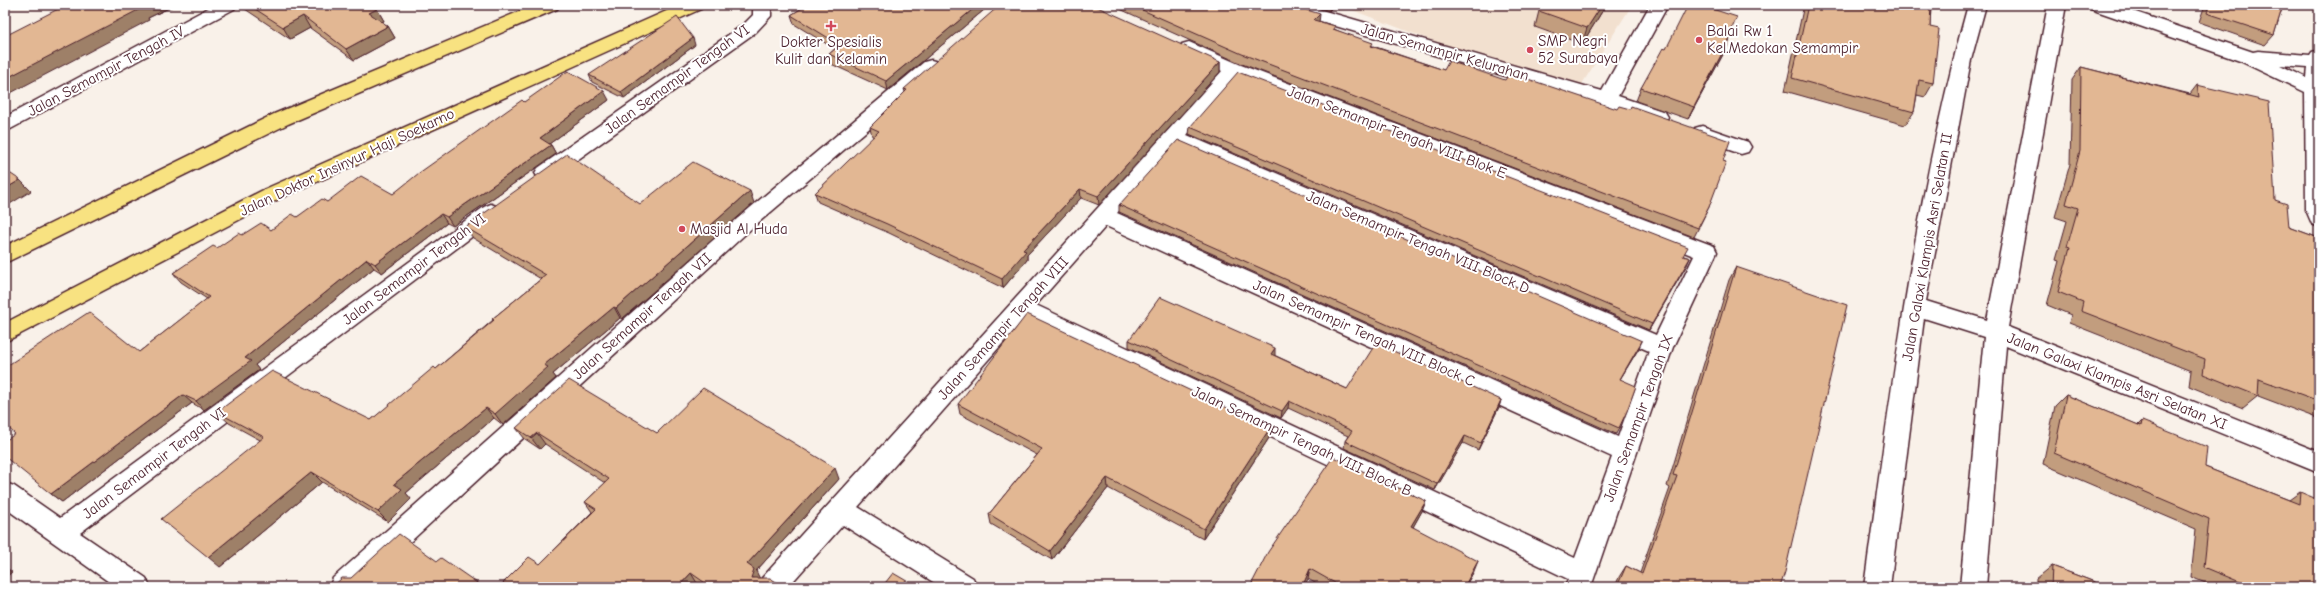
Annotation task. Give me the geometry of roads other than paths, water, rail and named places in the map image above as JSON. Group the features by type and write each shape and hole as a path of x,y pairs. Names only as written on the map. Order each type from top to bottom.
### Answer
{"main road":[{"path":"5,255 281,119 551,5"},
{"name":"Jalan Doktor Insinyur Haji Soekarno","path":"5,333 272,194 695,5"}],"street":[{"name":"Jalan Semampir Tengah IV","path":"5,125 228,5"},
{"name":"Jalan Semampir Tengah VI","path":"532,183 750,28 762,16 762,5"},
{"name":"Jalan Semampir Kelurahan","path":"1284,5 1607,99 1741,147"},
{"path":"1607,99 1659,5"},
{"name":"Jalan Galaxi Klampis Asri Selatan II","path":"1877,587 1914,306 1962,60 1977,5"},
{"path":"1973,587 1996,332 2057,5"},
{"path":"2097,5 2247,57 2317,91"},
{"name":"Jalan Semampir Tengah VIII Blok E","path":"1170,40 1234,69 1706,252"},
{"name":"Jalan Semampir Tengah VII","path":"342,587 745,223 948,51"},
{"path":"2247,57 2319,60 2317,91 2316,210 2319,219"},
{"name":"Jalan Semampir Tengah VIII","path":"771,587 1022,308 1102,214 1174,137 1234,69"},
{"name":"Jalan Semampir Tengah VIII Block D","path":"1174,137 1662,347"},
{"name":"Jalan Semampir Tengah VI","path":"60,533 506,201"},
{"name":"Jalan Semampir Tengah VIII Block C","path":"1102,214 1626,452"},
{"name":"Jalan Semampir Tengah IX","path":"1581,581 1662,347 1706,252"},
{"name":"Jalan Galaxi Klampis Asri Selatan XI","path":"1914,306 1996,332 2319,463"},
{"name":"Jalan Semampir Tengah VIII Block B","path":"1022,308 1581,581"},
{"path":"5,494 60,533 128,585"},
{"path":"841,510 964,587"}],"place":[{"name":"Dokter Spesialis Kulit dan Kelamin","path":"831,26"},
{"name":"Balai Rw 1 Kel.Medokan Semampir","path":"1699,40"},
{"name":"SMP Negri 52 Surabaya","path":"1530,50"},
{"name":"Masjid Al Huda","path":"682,229"}]}
